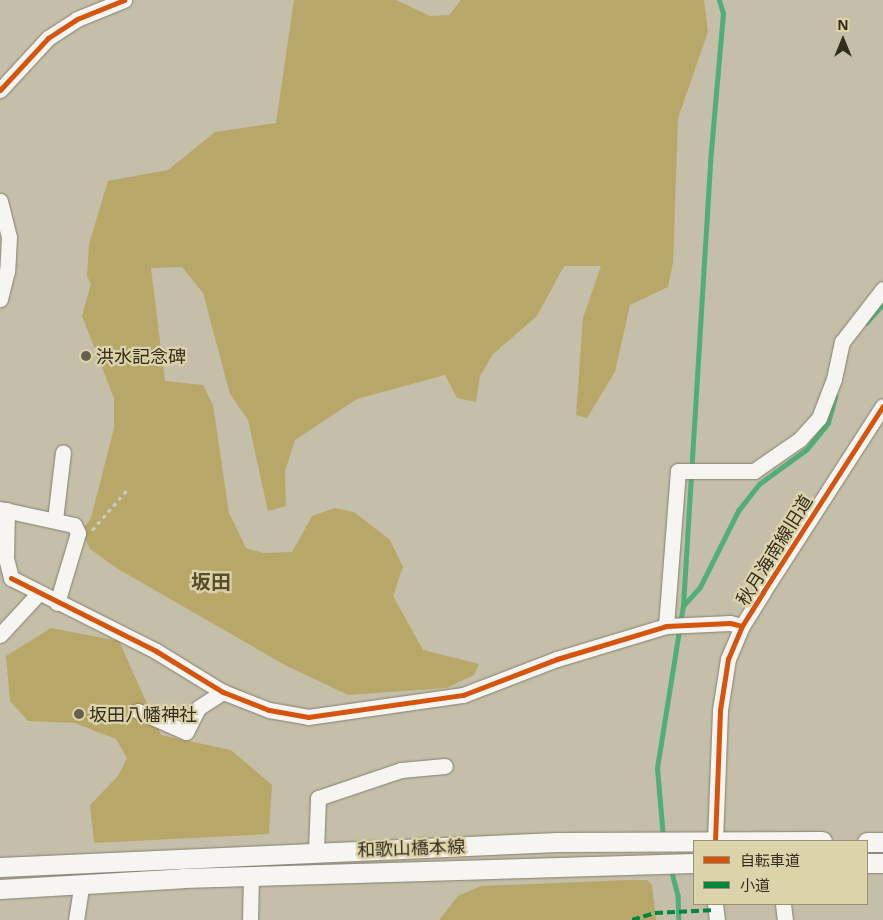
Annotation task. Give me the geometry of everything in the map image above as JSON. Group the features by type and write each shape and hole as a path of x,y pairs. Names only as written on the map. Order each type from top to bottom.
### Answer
{"main road":[{"name":"和歌山橋本線","path":"0,867 316,851 645,840 715,840"},
{"path":"868,842 883,842"},
{"name":"和歌山橋本線","path":"0,889 251,876 688,863"},
{"path":"868,863 883,863"}],"street":[{"path":"0,90 48,38 77,19 124,0"},
{"path":"0,201 7,220 9,237 7,271 0,299"},
{"path":"669,626 678,471 754,470 800,439 819,418 834,380 842,342 883,289"},
{"name":"秋月海南線旧道","path":"715,840 720,710 728,659 742,626 883,406"},
{"path":"55,520 63,452"},
{"path":"57,603 78,532 74,525 4,510 6,558 11,578 38,594 156,651 223,692 269,710 308,717 463,695 557,659 669,626 707,624 742,626"},
{"path":"0,636 38,594"},
{"path":"138,711 186,732 198,708 223,692"},
{"path":"316,851 318,798 402,770 445,766"},
{"path":"250,920 251,876"},
{"path":"76,920 82,884"},
{"path":"715,905 717,920"},
{"path":"783,905 785,920"}],"path":[{"path":"78,532 92,530 127,490"}],"shaded area":[{"path":"294,0 396,0 430,16 449,15 461,0 704,0 708,32 678,118 673,263 668,287 630,305 615,372 587,418 576,415 583,318 601,266 564,266 537,316 493,354 480,376 476,402 457,398 445,375 357,399 295,440 285,471 286,506 268,511 248,420 230,394 203,293 182,267 151,268 165,381 203,385 213,405 229,513 246,548 263,553 292,552 312,516 335,508 354,512 390,540 403,567 393,596 423,650 479,664 474,675 446,688 348,695 285,665 118,569 90,549 82,531 91,518 114,428 114,398 82,316 91,284 87,276 89,244 108,181 168,170 215,132 276,123"},
{"path":"51,628 119,641 161,735 231,750 272,785 269,834 94,843 90,805 118,776 127,758 116,739 75,723 28,721 10,701 6,656"},
{"path":"647,880 652,885 656,920 439,920 458,896 481,886"}],"waterway":[{"path":"663,837 657,768 683,606 710,162 723,14 719,0"},
{"path":"866,323 883,304"},
{"path":"683,606 700,587 738,511 759,484 807,449 828,423 835,396"},
{"path":"671,869 678,895 679,920"}],"marked path":[{"path":"632,920 655,913 715,910"}],"cycle path":[{"path":"0,90 48,38 77,19 124,0"},
{"path":"715,840 720,710 728,659 742,626 883,406"},
{"path":"11,578 156,651 223,692 269,710 308,717 463,695 557,659 666,626 730,623 742,626"}],"place":[{"name":"洪水記念碑","path":"86,356"},
{"name":"坂田八幡神社","path":"79,714"}],"district":[{"name":"坂田","path":"211,581"}]}
